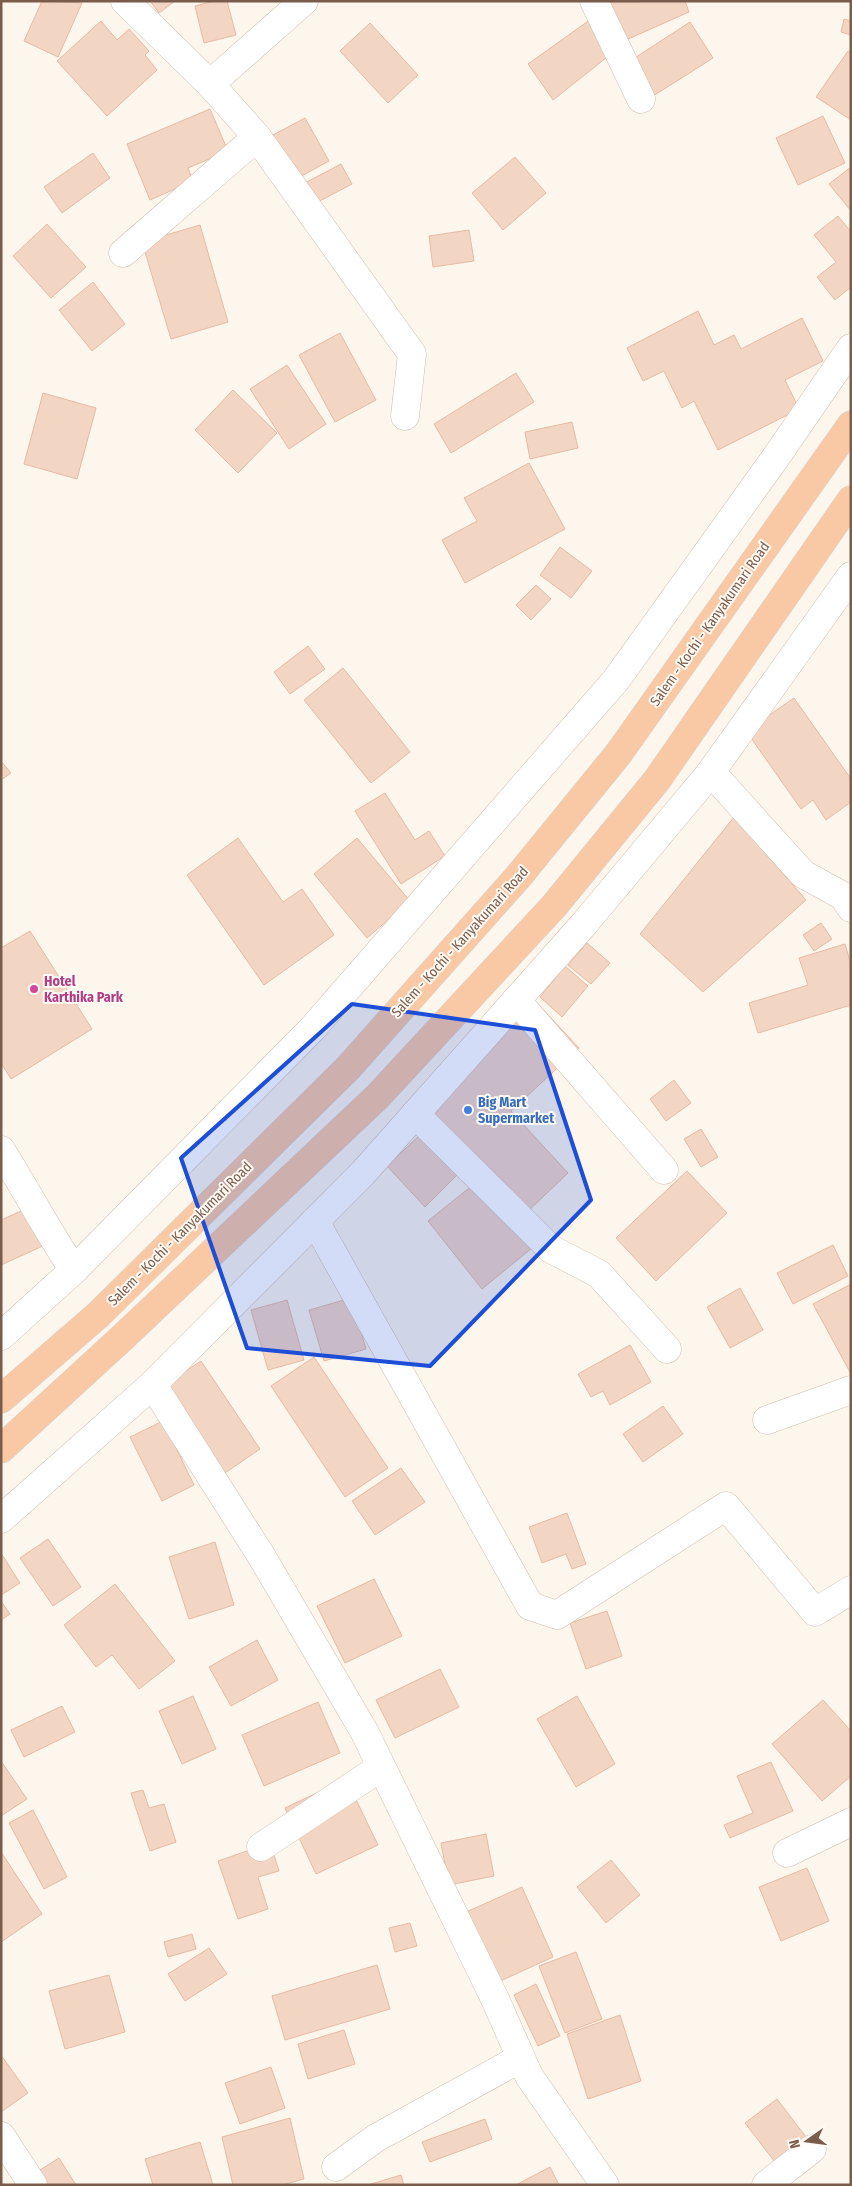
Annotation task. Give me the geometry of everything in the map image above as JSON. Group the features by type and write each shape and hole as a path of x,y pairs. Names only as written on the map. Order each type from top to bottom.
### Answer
{"highway":[{"name":"Salem - Kochi - Kanyakumari Road","path":"1,1400 98,1315 348,1068 518,877 619,752 851,426"},
{"path":"1,1449 122,1338 378,1096 554,906 657,780 851,500"}],"street":[{"path":"124,1 210,84 257,137 412,354 405,416"},
{"path":"210,84 304,1"},
{"path":"594,1 640,98"},
{"path":"124,253 257,137"},
{"path":"1,1336 74,1270 313,1028 616,680 776,457 851,348"},
{"path":"1,1519 151,1386 363,1173 584,924 711,772 851,576"},
{"path":"711,772 803,874 842,896 851,908"},
{"path":"516,1000 664,1170"},
{"path":"415,1114 551,1249 599,1274 667,1349"},
{"path":"1,1150 36,1205 56,1245 74,1270"},
{"path":"314,1221 530,1606 557,1615 726,1506 816,1612 851,1590"},
{"path":"151,1386 158,1393 262,1557 364,1731 495,1999 529,2076 605,2185"},
{"path":"766,1420 851,1390"},
{"path":"261,1847 381,1767"},
{"path":"787,1853 851,1822"},
{"path":"336,2167 376,2138 520,2058"},
{"path":"1,2136 33,2185"},
{"path":"766,2185 812,2149"}],"highlighted area":[{"path":"352,1004 535,1030 591,1200 430,1366 247,1348 181,1158"}],"building":[{"path":"42,1 82,3 58,57 24,41"},
{"path":"150,1 175,1 159,13"},
{"path":"214,1 227,1 236,35 204,43 195,6"},
{"path":"685,1 689,12 626,40 609,2"},
{"path":"591,19 611,54 553,100 528,64"},
{"path":"844,19 851,21 851,35 841,32"},
{"path":"101,21 117,40 129,29 149,51 145,55 157,70 107,116 57,61"},
{"path":"690,22 713,58 650,98 627,63"},
{"path":"370,23 418,75 388,103 340,51"},
{"path":"848,51 851,53 851,120 816,97"},
{"path":"210,109 228,151 188,168 193,181 150,200 127,144"},
{"path":"823,116 845,163 798,185 776,138"},
{"path":"305,118 329,161 294,180 271,136"},
{"path":"93,153 110,178 62,213 44,187"},
{"path":"515,157 546,193 503,230 472,193"},
{"path":"341,164 352,184 314,204 303,184"},
{"path":"851,167 851,211 829,184"},
{"path":"838,216 851,232 851,287 835,300 817,277 836,262 814,235"},
{"path":"47,224 86,267 51,298 13,256"},
{"path":"200,225 228,322 171,339 142,242"},
{"path":"469,230 474,261 433,267 429,236"},
{"path":"93,282 125,324 92,351 59,310"},
{"path":"698,311 714,345 734,335 741,349 802,318 823,361 785,380 799,409 718,450 694,401 682,408 664,371 643,381 627,348"},
{"path":"340,333 376,400 335,422 299,355"},
{"path":"287,365 326,424 289,449 250,389"},
{"path":"516,373 534,402 451,453 434,424"},
{"path":"233,390 277,433 238,473 195,430"},
{"path":"43,393 96,408 77,479 24,464"},
{"path":"572,422 578,448 530,459 525,432"},
{"path":"529,463 565,529 465,583 442,540 477,521 464,498"},
{"path":"560,547 592,571 571,598 540,575"},
{"path":"536,585 551,599 531,620 516,605"},
{"path":"308,646 325,669 290,694 274,672"},
{"path":"343,668 410,752 371,783 304,700"},
{"path":"794,698 851,779 851,802 826,820 813,800 801,809 746,731"},
{"path":"1,761 11,773 1,780"},
{"path":"385,793 415,840 429,831 445,856 401,884 355,811"},
{"path":"734,817 806,900 703,992 640,934"},
{"path":"238,838 283,902 302,889 334,935 264,985 187,875"},
{"path":"357,838 410,901 367,938 314,874"},
{"path":"821,923 832,939 814,951 803,935"},
{"name":"Hotel Karthika Park","path":"30,931 92,1029 11,1079 1,1063 1,948"},
{"path":"587,943 610,963 591,984 568,965"},
{"path":"845,944 851,964 851,1005 758,1033 749,1003 808,985 799,958"},
{"path":"565,966 588,986 562,1017 540,997"},
{"name":"Big Mart Supermarket","path":"537,1003 579,1048 511,1111 568,1173 523,1216 424,1109"},
{"path":"674,1080 691,1103 666,1121 650,1099"},
{"path":"701,1129 718,1157 701,1167 684,1139"},
{"path":"421,1134 458,1174 425,1207 387,1166"},
{"path":"687,1171 727,1213 656,1281 616,1238"},
{"path":"479,1180 532,1248 482,1289 428,1221"},
{"path":"28,1208 45,1245 1,1265 1,1220"},
{"path":"833,1245 848,1276 793,1304 777,1273"},
{"path":"851,1284 851,1374 813,1304"},
{"path":"740,1288 763,1330 730,1348 707,1307"},
{"path":"351,1298 366,1349 324,1361 309,1310"},
{"path":"287,1300 304,1360 268,1370 251,1310"},
{"path":"630,1345 651,1382 610,1405 603,1391 591,1397 578,1374"},
{"path":"314,1357 388,1468 345,1497 271,1386"},
{"path":"201,1361 260,1449 225,1473 166,1384"},
{"path":"663,1406 683,1434 643,1462 623,1434"},
{"path":"163,1421 194,1485 162,1501 130,1437"},
{"path":"401,1468 425,1502 375,1535 352,1501"},
{"path":"567,1513 586,1564 572,1569 566,1554 542,1563 529,1527"},
{"path":"48,1539 81,1587 53,1606 20,1558"},
{"path":"215,1542 234,1605 189,1619 169,1557"},
{"path":"1,1553 20,1583 1,1595"},
{"path":"374,1579 402,1636 345,1663 317,1606"},
{"path":"115,1584 175,1661 139,1689 112,1655 96,1667 64,1625"},
{"path":"1,1601 10,1614 1,1620"},
{"path":"607,1611 622,1656 586,1669 570,1623"},
{"path":"257,1640 278,1680 231,1706 209,1667"},
{"path":"440,1669 459,1707 395,1738 376,1700"},
{"path":"193,1696 216,1749 182,1764 159,1711"},
{"path":"577,1696 615,1764 576,1787 537,1719"},
{"path":"823,1700 851,1731 851,1776 822,1801 772,1744"},
{"path":"318,1702 340,1753 264,1786 242,1735"},
{"path":"62,1706 75,1732 24,1757 11,1730"},
{"path":"1,1761 27,1799 1,1816"},
{"path":"771,1762 793,1811 730,1838 724,1825 753,1813 737,1776"},
{"path":"346,1779 378,1845 316,1874 285,1808"},
{"path":"143,1790 149,1808 164,1804 176,1842 150,1851 131,1793"},
{"path":"33,1810 67,1877 44,1889 9,1823"},
{"path":"486,1834 494,1876 449,1885 441,1843"},
{"path":"270,1843 279,1871 258,1877 268,1909 238,1919 218,1861"},
{"path":"1,1852 42,1914 1,1942"},
{"path":"611,1860 640,1895 606,1923 577,1887"},
{"path":"807,1868 829,1921 781,1941 759,1887"},
{"path":"522,1887 553,1957 496,1983 464,1913"},
{"path":"410,1923 417,1946 395,1952 389,1928"},
{"path":"192,1934 196,1949 168,1957 164,1942"},
{"path":"209,1948 227,1974 185,2001 168,1974"},
{"path":"576,1952 602,2019 565,2033 539,1966"},
{"path":"377,1965 390,2009 285,2040 272,1996"},
{"path":"109,1975 125,2032 65,2049 49,1991"},
{"path":"536,1984 560,2036 538,2046 514,1995"},
{"path":"620,2015 641,2081 588,2099 567,2034"},
{"path":"344,2030 355,2064 308,2079 298,2044"},
{"path":"1,2055 28,2093 1,2112"},
{"path":"271,2067 285,2108 240,2124 225,2083"},
{"path":"777,2099 809,2141 778,2166 745,2123"},
{"path":"290,2118 304,2179 282,2185 233,2185 222,2137"},
{"path":"485,2119 492,2139 430,2162 422,2142"},
{"path":"200,2142 213,2185 153,2185 145,2159"},
{"path":"59,2158 76,2185 39,2185 32,2175"},
{"path":"550,2167 559,2185 516,2185"},
{"path":"401,2175 404,2185 368,2185"}],"place":[{"name":"Hotel Karthika Park","path":"34,989"},
{"name":"Big Mart Supermarket","path":"468,1110"}]}
